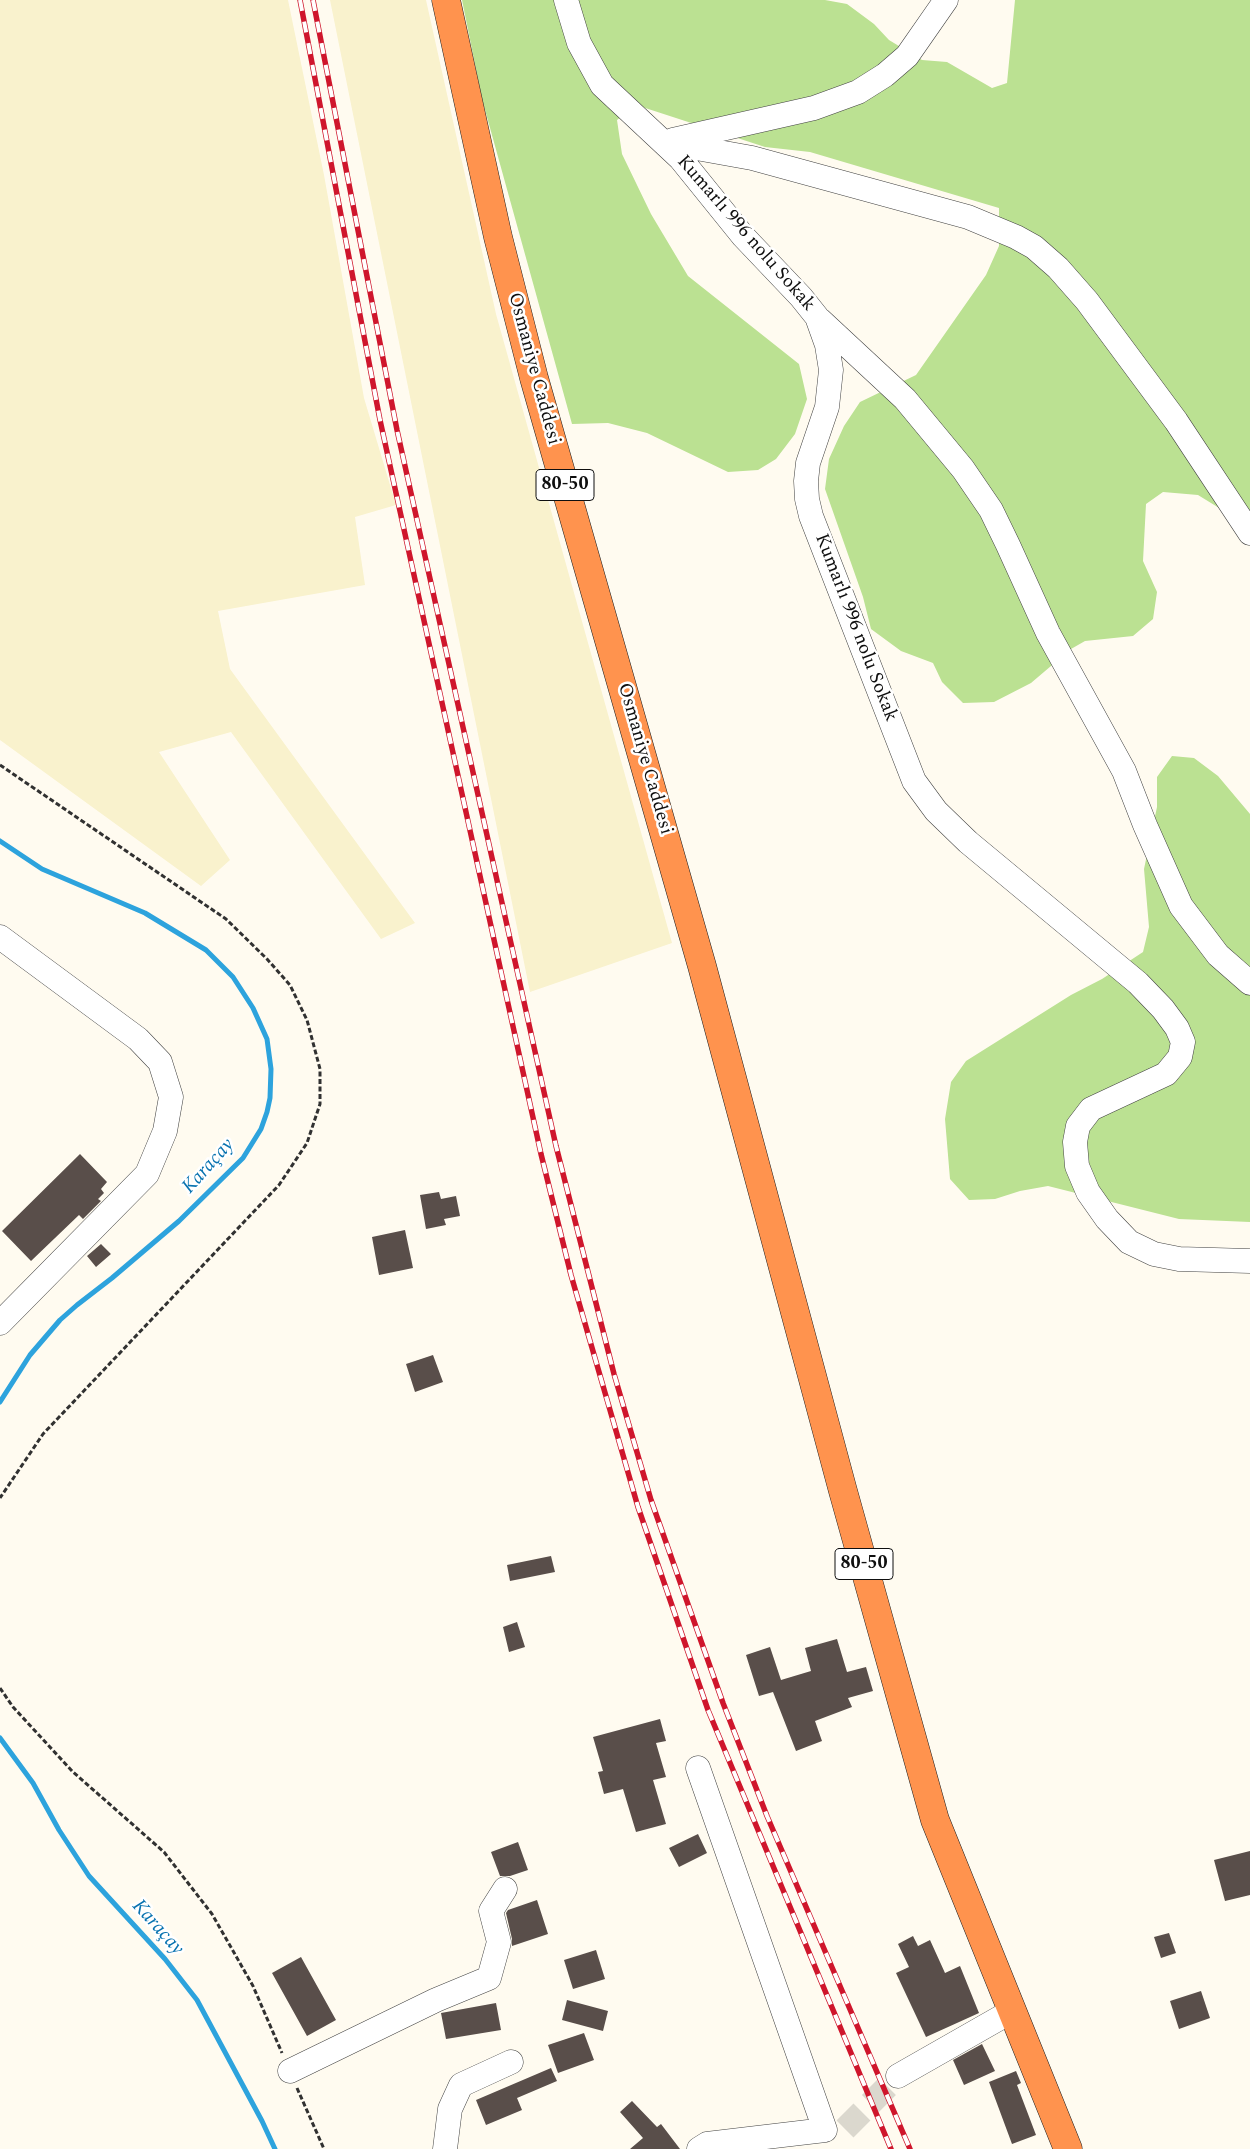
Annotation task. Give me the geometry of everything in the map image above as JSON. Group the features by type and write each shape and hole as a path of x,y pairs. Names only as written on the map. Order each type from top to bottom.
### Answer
{"highway":[{"path":"436,0 527,389 922,1820 1005,2016 1052,2149"},
{"name":"Osmaniye Caddesi","path":"446,0 498,237 534,378 702,966 841,1482 935,1820 1005,2016"},
{"name":"80-50","path":"1005,2016 1068,2149"}],"street":[{"name":"Kumarlı 996 nolu Sokak","path":"566,0 579,43 602,84 680,158 743,236 817,317 827,345 831,370 827,408 808,464 806,481 809,508 914,781 936,811 968,842 1138,983 1163,1009 1177,1028 1183,1042 1180,1057 1166,1074 1091,1109 1078,1126 1075,1142 1077,1166 1088,1192 1107,1219 1129,1242 1154,1254 1179,1259 1250,1261"},
{"path":"663,142 814,108 858,92 885,75 906,56 946,0"},
{"path":"663,142 752,158 968,217 1016,237 1034,248 1058,268 1093,308 1176,421 1250,533"},
{"path":"817,317 905,399 963,468 991,510 1048,634 1124,772 1181,906 1218,955 1250,983"},
{"path":"0,937 138,1039 160,1062 172,1097 165,1131 147,1174 0,1323"},
{"path":"698,1768 835,2130 706,2144 699,2149"},
{"path":"290,2071 436,2000 489,1978 499,1942 491,1912 505,1889"},
{"path":"898,2076 1005,2016"},
{"path":"445,2149 450,2109 461,2085 511,2062"}],"path":[{"path":"0,1688 73,1772 164,1852 212,1914 253,1986 324,2149"}],"shaded area":[{"path":"0,0 288,0 324,175 364,398 396,505 355,517 365,585 218,611 230,669 415,923 381,939 231,732 159,752 230,860 201,886 0,740"},
{"path":"330,0 426,0 496,314 672,943 530,992"}],"green space":[{"path":"462,0 825,0 847,4 874,24 889,40 922,60 947,62 992,88 1007,83 1015,0 1250,0 1250,527 1198,495 1163,492 1146,504 1143,561 1157,592 1153,619 1133,636 1085,641 1071,649 1031,683 994,702 963,703 942,682 933,663 901,651 871,629 863,597 825,489 829,459 844,426 860,402 916,375 986,275 999,246 999,208 810,152 765,147 636,105 617,120 622,154 651,214 688,276 799,364 807,399 795,434 776,459 758,470 728,472 647,433 608,423 572,424 482,99"},
{"path":"1172,756 1194,758 1218,776 1250,814 1250,1222 1179,1219 1048,1186 1020,1191 995,1199 969,1200 950,1179 945,1119 951,1082 966,1061 1143,952 1149,927 1144,869 1157,807 1157,777"}],"building":[{"path":"80,1154 107,1182 101,1189 104,1193 98,1199 101,1201 83,1219 79,1215 31,1261 2,1231"},
{"path":"439,1192 441,1199 456,1196 460,1216 444,1219 446,1225 426,1229 420,1195"},
{"path":"405,1230 413,1268 379,1275 372,1237"},
{"path":"101,1244 111,1254 96,1267 87,1256"},
{"path":"433,1355 443,1382 415,1392 406,1364"},
{"path":"551,1556 555,1572 510,1581 507,1565"},
{"path":"517,1622 525,1647 509,1652 503,1627"},
{"path":"837,1639 847,1672 866,1667 873,1691 848,1698 852,1707 815,1721 822,1741 796,1751 773,1692 759,1696 746,1655 770,1647 781,1680 811,1671 805,1648"},
{"path":"660,1719 666,1741 656,1743 666,1777 653,1780 666,1824 636,1832 623,1789 604,1794 598,1772 603,1771 593,1737"},
{"path":"698,1834 707,1853 679,1867 669,1848"},
{"path":"518,1842 528,1870 510,1876 500,1876 491,1852"},
{"path":"1250,1851 1250,1895 1225,1901 1214,1860"},
{"path":"537,1900 548,1934 512,1946 506,1913 508,1910"},
{"path":"1169,1933 1176,1953 1161,1958 1154,1937"},
{"path":"913,1936 918,1946 930,1940 945,1973 960,1966 979,2013 926,2037 896,1973 909,1967 898,1944"},
{"path":"596,1950 605,1979 573,1989 564,1960"},
{"path":"301,1957 336,2020 307,2036 272,1973"},
{"path":"1201,1991 1210,2018 1179,2029 1170,2001"},
{"path":"567,2000 608,2011 603,2031 562,2020"},
{"path":"496,2003 501,2030 446,2039 441,2013"},
{"path":"584,2033 594,2060 558,2073 548,2045"},
{"path":"982,2044 995,2071 964,2085 953,2060"},
{"path":"551,2068 557,2081 517,2098 522,2110 486,2125 476,2100"},
{"path":"1016,2071 1021,2083 1017,2085 1036,2135 1012,2144 989,2082"},
{"path":"632,2101 657,2127 661,2124 680,2149 630,2149 643,2138 620,2112"}],"waterway":[{"name":"Karaçay","path":"0,841 42,869 145,913 206,950 233,977 253,1008 267,1039 271,1069 270,1098 267,1112 261,1129 243,1158 179,1221 60,1320 30,1355 0,1402"},
{"name":"Karaçay","path":"0,1738 33,1783 59,1830 89,1876 165,1959 197,2000 275,2149"}],"tunnel":[{"path":"845,2129 898,2076"}],"railway":[{"path":"300,0 380,420 541,1154 571,1275 638,1507 708,1710 891,2149"},
{"path":"313,0 397,430 556,1146 614,1374 651,1500 723,1703 767,1816 910,2149"}]}
